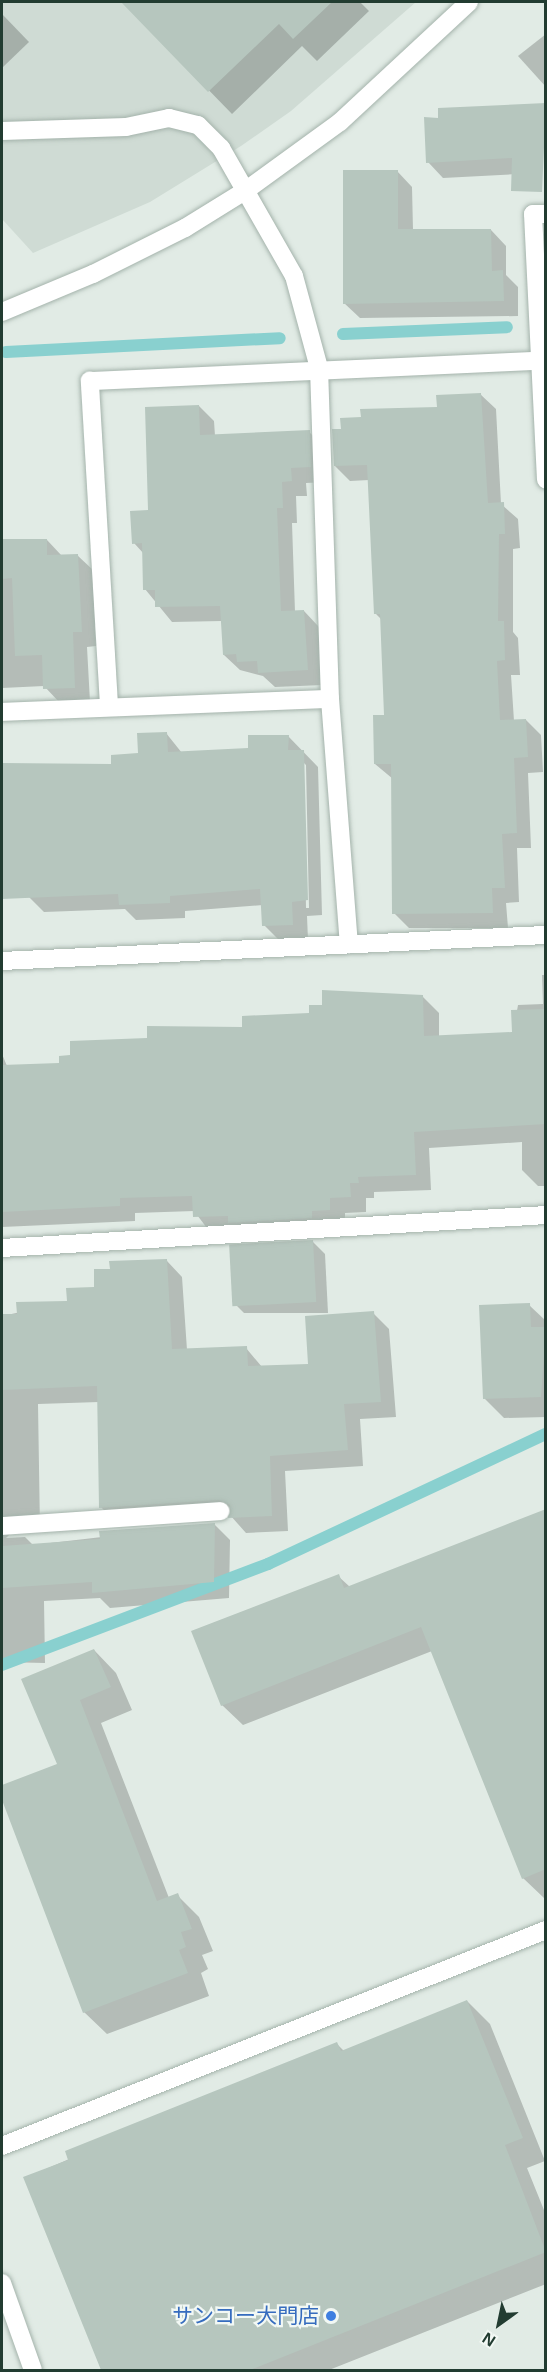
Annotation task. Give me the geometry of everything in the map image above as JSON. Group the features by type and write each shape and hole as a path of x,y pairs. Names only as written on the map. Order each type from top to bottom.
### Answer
{"street":[{"path":"2,312 144,248 245,191 340,122 469,2"},
{"path":"2,131 126,127 169,118 198,125 221,148 294,276 319,368 330,699 349,944"},
{"path":"546,214 533,214 542,361 546,480"},
{"path":"109,705 90,381 319,368 542,361"},
{"path":"2,712 109,705 330,699"},
{"path":"2,961 546,934"},
{"path":"2,1248 546,1215"},
{"path":"2,1526 220,1511"},
{"path":"2,2146 546,1930"},
{"path":"2,2283 33,2370"}],"shaded area":[{"path":"2,2 416,2 291,111 241,146 150,202 33,253 2,219"}],"building":[{"path":"121,2 332,2 293,39 279,24 208,92"},
{"path":"546,103 542,192 511,191 512,158 426,163 424,117 438,118 438,108"},
{"path":"343,170 398,170 398,229 491,229 492,271 503,270 504,301 343,304"},
{"path":"481,393 488,503 504,502 505,534 499,534 498,621 504,621 505,660 497,661 500,720 526,719 528,757 514,758 517,833 502,834 505,888 492,888 493,913 392,914 391,764 374,764 373,715 384,715 380,614 374,614 367,465 334,466 332,429 341,429 340,418 361,417 360,409 437,407 436,395"},
{"path":"199,405 200,435 310,430 311,467 291,468 292,481 282,482 283,508 277,508 281,611 304,610 308,670 258,673 257,661 237,662 236,654 223,655 220,606 155,607 155,590 143,590 142,543 132,544 130,511 148,510 145,407"},
{"path":"2,539 47,539 47,555 78,554 82,632 73,632 75,688 43,689 42,655 15,656 12,578 2,579"},
{"path":"167,732 168,752 248,748 248,735 289,735 288,750 304,750 308,900 292,902 293,925 262,926 260,889 170,896 170,903 119,905 118,894 2,899 2,763 111,764 111,755 138,753 137,733"},
{"path":"322,990 423,995 424,1036 512,1032 511,1010 546,1009 546,1124 414,1132 416,1175 358,1177 359,1183 350,1183 351,1197 330,1198 330,1210 312,1211 312,1218 228,1223 228,1216 193,1217 192,1196 120,1198 120,1206 2,1212 2,1065 59,1063 59,1056 70,1055 70,1041 147,1038 147,1026 242,1027 242,1016 309,1013 309,1005 322,1005"},
{"path":"313,1240 316,1302 232,1306 229,1244"},
{"path":"167,1259 172,1349 247,1346 248,1366 308,1364 305,1316 374,1311 381,1402 344,1404 348,1450 270,1456 272,1516 228,1518 230,1505 219,1500 99,1508 97,1386 2,1390 2,1314 17,1314 16,1302 67,1301 66,1288 94,1287 94,1269 110,1269 109,1261"},
{"path":"530,1303 531,1327 546,1327 541,1397 483,1399 479,1305"},
{"path":"546,1509 546,1869 522,1879 421,1627 221,1706 191,1631 339,1574 344,1588"},
{"path":"215,1523 214,1582 92,1593 92,1582 2,1588 2,1546 100,1539 99,1531"},
{"path":"94,1649 111,1687 80,1700 157,1901 178,1893 192,1929 181,1932 186,1947 179,1950 188,1973 83,2013 2,1800 2,1785 57,1764 21,1679"},
{"path":"467,2000 523,2138 505,2145 546,2252 250,2370 101,2370 23,2177 68,2160 65,2151 337,2042 341,2051"}],"waterway":[{"path":"343,334 507,327"},
{"path":"6,352 280,338"},
{"path":"2,1665 268,1564 546,1434"}],"place":[{"name":"サンコー大門店","path":"331,2316"}]}
